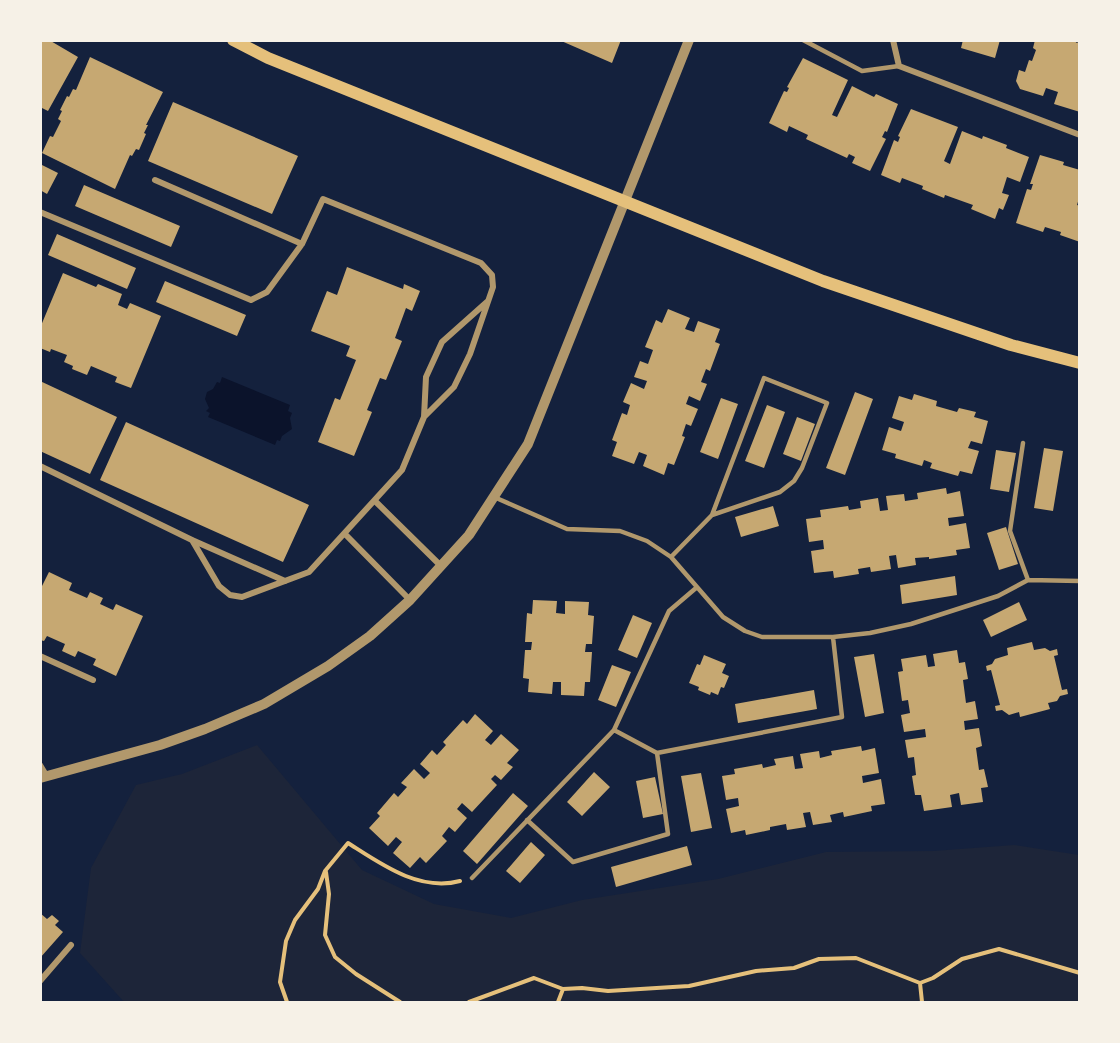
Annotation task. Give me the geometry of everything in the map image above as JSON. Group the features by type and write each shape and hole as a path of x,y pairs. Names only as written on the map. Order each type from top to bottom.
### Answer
{"main road":[{"path":"233,40 268,58 823,281 1011,345 1080,363"}],"street":[{"path":"42,773 160,745 264,704 328,666 370,636 410,600 442,566 469,535 528,444 689,40"},
{"path":"892,40 899,66 1080,135"},
{"path":"155,180 302,244"},
{"path":"40,212 250,300 267,292 302,244 323,198 481,263 492,275 493,287 470,354 454,387 424,417"},
{"path":"192,540 219,586 230,595 242,597 309,572 402,470 424,417 426,377 442,342 489,300"},
{"path":"40,466 192,540 285,581"},
{"path":"375,501 442,566"},
{"path":"345,534 410,600"},
{"path":"40,656 93,680"},
{"path":"40,981 71,945"}],"lane":[{"path":"803,40 862,71 899,66"},
{"path":"671,557 712,515 764,378 827,404 802,468 794,481 780,492 712,515"},
{"path":"1023,443 1010,531 1028,580"},
{"path":"494,497 567,529 620,531 647,541 671,557 723,617 745,631 762,637 833,637 870,633 911,624 998,596 1028,580 1080,581"},
{"path":"472,878 614,730 669,611 696,588"},
{"path":"614,730 657,753 842,717 833,637"},
{"path":"527,820 573,862 668,834 657,753"}],"path":[{"path":"287,1002 280,982 286,941 295,920 318,889 326,871 348,843 382,865 416,881 448,884 472,878"},
{"path":"326,871 329,894 325,935 335,957 356,974 400,1002"},
{"path":"469,1002 534,978 563,990 582,988 608,991 689,986 756,971 794,968 819,959 856,958 920,982 933,978 962,959 999,949 1080,973"},
{"path":"920,982 922,1002"},
{"path":"558,1002 563,990"}],"shaded area":[{"path":"222,377 290,405 288,411 292,413 290,418 292,429 282,436 280,441 277,440 275,445 208,417 210,413 206,411 209,408 205,399 207,392 213,389 217,382 220,383"},
{"path":"257,745 362,870 434,904 511,918 582,900 718,879 826,852 933,851 1014,845 1079,855 1079,1002 124,1002 80,953 91,868 136,785 182,774"}],"building":[{"path":"40,40 49,40 78,57 48,111 40,107"},
{"path":"559,40 621,40 612,63"},
{"path":"963,40 1000,40 995,58 961,48"},
{"path":"1035,40 1073,40 1077,43 1080,40 1080,112 1054,104 1058,92 1046,88 1043,96 1020,89 1016,81 1019,70 1025,72 1029,60 1032,61 1036,50 1033,48"},
{"path":"90,57 163,92 146,125 148,125 144,133 146,134 139,150 136,149 132,156 130,155 115,189 42,153 50,136 53,137 61,121 58,119 62,111 60,110 67,96 69,97 73,89 76,90"},
{"path":"803,58 848,80 832,115 837,117 852,86 874,97 876,94 898,104 887,132 885,131 882,137 886,139 870,171 852,163 855,157 849,154 847,158 806,139 808,135 789,126 787,132 769,123"},
{"path":"173,102 298,156 272,214 148,161"},
{"path":"911,109 958,127 944,161 950,164 962,131 1007,145 1006,148 1029,157 1020,182 1007,177 1002,193 1009,195 1003,210 999,208 995,219 971,209 973,205 945,195 944,198 922,189 923,186 902,178 900,183 881,175 894,140 898,142 900,137 898,136"},
{"path":"1040,155 1064,162 1063,165 1080,170 1080,195 1077,205 1080,206 1080,242 1045,227 1043,232 1016,223 1027,189 1031,190 1033,184 1030,184"},
{"path":"40,164 58,173 47,194 40,190"},
{"path":"84,185 180,226 171,247 75,206"},
{"path":"57,234 136,268 127,289 48,255"},
{"path":"347,267 403,289 404,284 420,291 412,311 406,308 395,338 402,341 386,380 380,378 367,410 372,412 354,456 318,442 335,398 340,400 356,360 346,356 350,346 311,331 327,291 337,295"},
{"path":"63,273 96,287 98,284 122,294 118,305 127,309 130,303 161,316 131,388 115,382 117,377 91,366 87,375 72,369 73,366 64,362 67,355 40,348 40,328"},
{"path":"165,281 246,315 237,336 156,302"},
{"path":"668,309 690,318 685,329 694,332 698,321 720,329 715,342 720,344 710,371 706,369 701,382 707,384 700,401 689,396 686,404 698,409 691,426 686,424 682,436 685,437 674,465 668,463 664,475 643,466 647,455 639,452 634,464 612,456 617,442 612,440 622,413 627,415 630,405 623,402 631,383 644,389 647,381 634,377 640,361 648,364 653,350 645,347 656,320 662,323"},
{"path":"40,381 117,417 90,474 40,451"},
{"path":"855,392 873,399 845,475 826,468"},
{"path":"914,394 937,401 936,406 957,412 959,408 976,412 974,417 988,421 982,444 971,441 968,448 979,451 972,474 960,471 958,476 930,468 932,463 924,460 922,466 895,458 896,454 882,450 889,427 901,431 904,422 892,418 899,396 912,400"},
{"path":"721,398 738,404 718,459 700,452"},
{"path":"767,405 785,412 764,468 745,461"},
{"path":"797,417 815,424 801,461 783,454"},
{"path":"126,422 309,505 283,562 100,480"},
{"path":"1044,448 1063,451 1053,511 1034,508"},
{"path":"996,450 1016,453 1009,492 990,489"},
{"path":"946,488 947,494 960,491 964,516 948,518 949,526 966,523 970,548 956,550 957,555 929,559 929,557 915,558 916,565 898,568 896,555 889,556 891,569 871,572 870,567 858,569 859,574 834,578 833,571 814,573 811,551 824,549 823,540 809,542 806,519 821,517 820,510 848,506 849,510 861,508 860,501 878,498 880,511 888,510 886,496 904,494 905,501 918,499 917,493"},
{"path":"773,506 779,526 741,537 735,517"},
{"path":"1006,527 1018,564 999,570 987,533"},
{"path":"49,572 72,583 69,590 87,598 90,592 103,598 100,604 113,610 116,604 143,616 116,676 93,665 96,659 78,651 75,657 62,651 65,644 47,636 44,641 40,640 40,590"},
{"path":"955,576 957,595 902,604 900,585"},
{"path":"533,600 557,601 556,613 565,614 565,601 589,602 588,615 594,616 592,644 586,644 585,652 592,652 590,682 585,682 584,696 561,695 561,682 553,682 552,694 528,692 529,679 523,678 525,650 531,650 532,642 525,642 527,613 532,614"},
{"path":"1019,602 1027,620 991,637 983,620"},
{"path":"633,615 652,623 637,658 618,650"},
{"path":"1032,642 1034,650 1057,649 1058,655 1054,656 1062,690 1067,689 1068,694 1060,696 1057,701 1048,703 1050,709 1020,717 1019,712 1009,715 1002,710 996,711 995,706 1000,705 991,670 987,671 986,666 992,664 995,659 1008,655 1007,648"},
{"path":"957,650 959,663 965,662 968,679 963,680 966,703 975,701 978,719 964,721 965,730 979,728 982,746 976,748 979,770 984,769 988,787 981,788 983,802 961,805 959,793 950,795 952,807 924,811 921,795 915,795 912,776 916,775 914,757 908,758 905,740 926,737 925,729 904,732 901,715 910,713 908,700 902,701 898,672 903,671 901,659 926,655 928,667 935,666 933,654"},
{"path":"874,654 884,713 865,717 854,657"},
{"path":"704,655 726,664 722,673 729,676 718,695 711,692 710,695 689,683 697,664 700,665"},
{"path":"612,665 631,672 616,707 598,700"},
{"path":"814,690 817,709 738,723 735,704"},
{"path":"475,714 493,731 485,740 491,745 501,734 519,750 507,763 513,767 501,780 495,775 491,779 497,785 472,812 462,803 457,809 467,818 455,832 449,827 442,836 447,841 426,863 420,857 410,868 393,853 402,842 396,837 388,846 369,828 380,816 377,813 394,793 398,797 407,787 401,783 414,769 424,779 430,773 420,764 432,750 437,755 446,745 443,742 463,720 467,724"},
{"path":"861,746 862,751 875,748 879,773 862,776 863,783 881,779 885,804 871,806 872,811 844,817 843,812 830,815 832,822 813,825 810,812 803,813 806,827 787,830 786,824 746,835 745,830 731,833 726,809 739,806 738,798 726,800 722,776 735,774 734,769 762,764 763,768 776,765 774,759 793,756 795,769 803,768 800,754 819,751 820,758 832,755 831,751"},
{"path":"594,772 610,787 582,816 567,802"},
{"path":"701,773 712,828 691,832 681,776"},
{"path":"655,777 663,814 643,818 636,781"},
{"path":"513,793 528,806 477,864 463,851"},
{"path":"531,842 545,855 520,883 506,871"},
{"path":"687,846 692,865 616,887 611,867"},
{"path":"40,913 47,919 52,915 59,921 55,925 63,932 40,958"}]}
